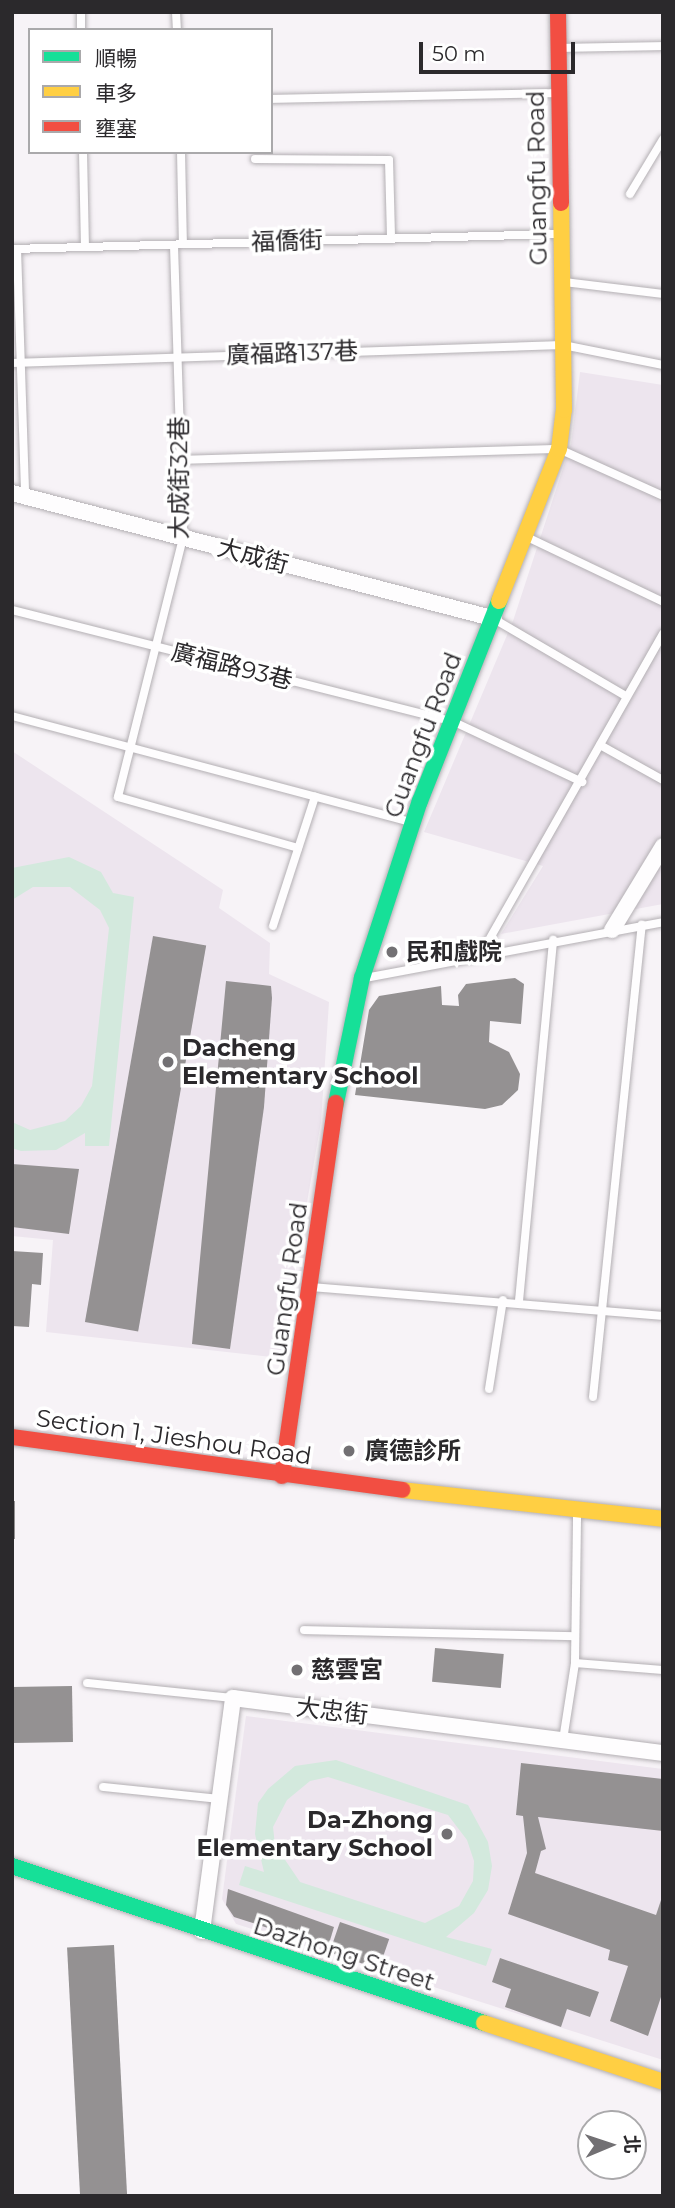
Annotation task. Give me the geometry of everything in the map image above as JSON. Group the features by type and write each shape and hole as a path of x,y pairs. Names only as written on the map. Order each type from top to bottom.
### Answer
{"street":[{"name":"Guangfu Road","path":"282,1476 312,1287 334,1114 362,978 413,823 527,537 559,449 563,345 558,12"},
{"name":"大成街","path":"19,495 494,619"},
{"path":"612,930 663,846"},
{"name":"Section 1, Jieshou Road","path":"12,1437 282,1476 663,1519"},
{"path":"202,1931 233,1698"},
{"name":"大忠街","path":"233,1698 663,1753"},
{"name":"Dazhong Street","path":"12,1866 663,2082"}],"lane":[{"path":"559,48 663,46"},
{"path":"273,99 559,93"},
{"path":"630,194 663,139"},
{"path":"83,154 85,247"},
{"name":"大成街32巷","path":"181,154 177,357 183,538 118,797 298,848"},
{"path":"255,159 389,160 391,239"},
{"name":"福僑街","path":"15,249 561,234"},
{"path":"15,249 19,495"},
{"path":"562,281 634,287 663,294"},
{"name":"廣福路137巷","path":"17,363 563,345 663,365"},
{"path":"181,460 559,449 663,495"},
{"path":"527,537 663,602"},
{"name":"廣福路93巷","path":"12,610 452,721 582,782"},
{"path":"494,619 624,695"},
{"path":"481,954 582,782 624,695 663,633"},
{"path":"12,716 413,823"},
{"path":"600,745 663,780"},
{"path":"273,926 315,797"},
{"path":"362,978 553,940 663,922"},
{"path":"593,1397 642,925"},
{"path":"519,1301 553,940"},
{"path":"312,1287 519,1301 663,1316"},
{"path":"489,1389 503,1300"},
{"path":"563,1740 575,1663 572,1636 578,1510"},
{"path":"304,1630 572,1636"},
{"path":"575,1663 663,1670"},
{"path":"87,1683 233,1698"},
{"path":"103,1787 220,1799"}],"shaded area":[{"path":"580,372 663,385 663,904 501,934 543,866 424,832 513,621 571,444"},
{"name":"Dacheng Elementary School","path":"12,751 223,890 219,908 270,943 269,974 329,1002 321,1122 280,1358 46,1332 53,1240 12,1236"},
{"name":"Da-Zhong Elementary School","path":"246,1716 663,1769 663,2060 236,1924 222,1899"}],"green space":[{"path":"69,857 101,872 113,893 134,897 109,1146 85,1146 85,1133 56,1150 21,1151 12,1148 12,1122 30,1130 65,1121 81,1106 92,1086 109,928 100,910 70,887 33,887 12,900 12,868"},
{"path":"336,1760 468,1805 488,1842 492,1866 488,1890 474,1913 446,1937 492,1949 486,1966 239,1885 245,1866 264,1872 255,1834 258,1803 268,1789 295,1766","holes":["328,1777 448,1815 467,1840 474,1861 473,1881 459,1906 425,1923 300,1882 275,1845 273,1827 287,1800 310,1781"]}],"building":[{"path":"153,936 206,945 138,1331 85,1322"},
{"path":"515,978 524,984 521,1024 490,1021 489,1042 509,1052 520,1074 518,1090 502,1105 485,1109 355,1095 369,1010 379,996 441,986 442,1005 459,1006 458,995 466,984"},
{"path":"226,981 271,986 272,998 264,1107 230,1349 192,1344"},
{"path":"12,1164 79,1169 69,1234 12,1227"},
{"path":"12,1251 43,1253 41,1285 32,1284 29,1327 12,1326"},
{"path":"12,1501 15,1501 15,1539 12,1539"},
{"path":"435,1648 504,1654 501,1688 432,1682"},
{"path":"72,1686 73,1742 13,1743 12,1687"},
{"path":"521,1763 663,1779 663,1831 538,1817 546,1849 541,1851 535,1873 656,1915 663,1894 663,1991 648,2036 610,2021 628,1966 608,1960 610,1950 508,1914 527,1853 523,1816 516,1815"},
{"path":"228,1889 334,1927 328,1947 234,1917 226,1905"},
{"path":"340,1922 389,1939 379,1969 330,1952"},
{"path":"114,1945 127,2196 80,2196 67,1947"},
{"path":"500,1958 599,1992 590,2017 567,2009 561,2027 505,2007 511,1989 492,1982"}],"traffic: fast":[{"path":"336,1103 362,978 420,801 499,601"},
{"path":"12,1866 484,2023"}],"traffic: slow":[{"path":"499,601 559,449 564,410 561,203"},
{"path":"402,1490 663,1519"},
{"path":"484,2023 663,2082"}],"traffic: jam":[{"path":"558,12 561,203"},
{"path":"282,1476 336,1103"},
{"path":"12,1437 402,1490"}],"place":[{"name":"民和戲院","path":"392,952"},
{"name":"Dacheng Elementary School","path":"168,1062"},
{"name":"廣德診所","path":"349,1451"},
{"name":"慈雲宮","path":"297,1670"},
{"name":"Da-Zhong Elementary School","path":"447,1834"}]}
